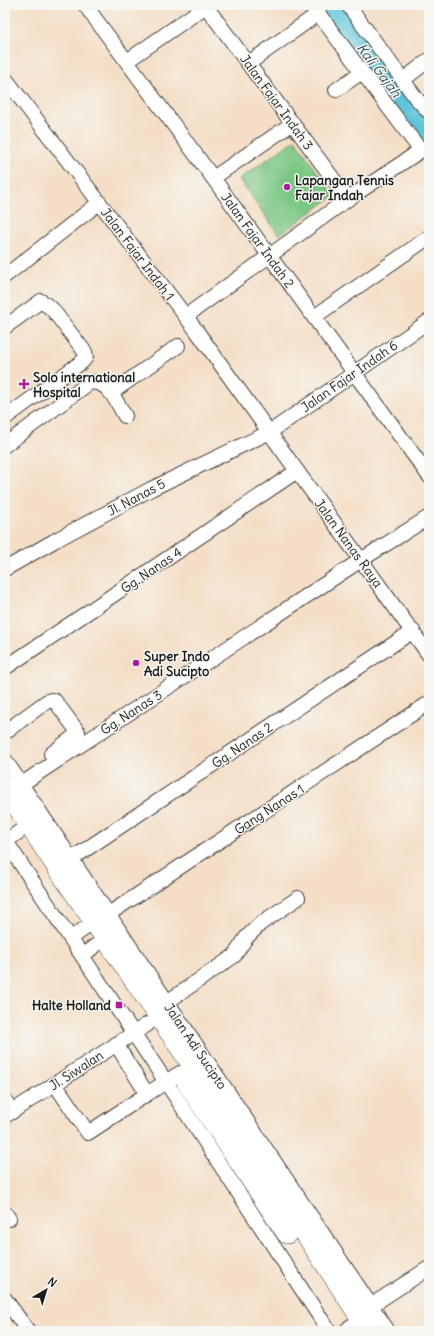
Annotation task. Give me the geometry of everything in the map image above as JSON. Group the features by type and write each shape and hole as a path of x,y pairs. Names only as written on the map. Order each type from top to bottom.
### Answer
{"highway":[{"name":"Jalan Adi Sucipto","path":"10,790 10,838 90,934 237,1131 358,1323"},
{"name":"Jalan Adi Sucipto","path":"10,790 65,864 90,934 141,1028 225,1155 358,1323"}],"street":[{"name":"Jalan Fajar Indah 2","path":"85,5 270,256 429,476"},
{"path":"127,61 205,5"},
{"name":"Jalan Fajar Indah 3","path":"205,5 348,199"},
{"path":"348,5 403,80 429,112"},
{"path":"186,316 348,199 426,149 362,72 315,9 249,63"},
{"path":"403,80 429,60"},
{"path":"336,90 362,72"},
{"name":"Jalan Fajar Indah 1","path":"5,78 186,316 270,432"},
{"path":"213,178 293,123"},
{"path":"5,276 99,203"},
{"path":"314,317 429,237"},
{"path":"5,327 41,301 52,309 86,352 86,357 83,361 5,418"},
{"name":"Jalan Fajar Indah 6","path":"270,432 429,321"},
{"path":"111,393 178,346"},
{"path":"5,445 90,383 101,383 111,393 125,416"},
{"name":"Jalan Nanas Raya","path":"270,432 429,654"},
{"name":"Jl. Nanas 5","path":"5,569 151,489 270,432"},
{"name":"Gg. Nanas 4","path":"5,668 297,471"},
{"name":"Gg. Nanas 3","path":"10,790 429,517"},
{"name":"Gg. Nanas 2","path":"65,864 413,631"},
{"path":"5,732 46,702 51,700 55,701 59,705 78,732 10,790"},
{"name":"Gang Nanas 1","path":"90,934 429,703"},
{"name":"Jalan Adi Sucipto","path":"5,760 10,790"},
{"path":"167,1002 222,966 234,956 246,938 260,924 298,898"},
{"name":"Jalan Adi Sucipto","path":"90,934 167,1002 261,1141 358,1323 388,1331"},
{"name":"Jl. Siwalan","path":"7,1109 55,1084 141,1028"},
{"path":"116,1044 147,1094"},
{"path":"55,1084 88,1133 173,1077"},
{"name":"Jalan Adi Sucipto","path":"225,1155 329,1331"},
{"path":"358,1323 429,1268"},
{"path":"5,1299 28,1331"}],"green space":[{"name":"Lapangan Tennis Fajar Indah","path":"295,140 334,196 279,235 239,179"}],"waterway":[{"name":"Kali Gajah","path":"330,5 429,135"}],"place":[{"name":"Lapangan Tennis Fajar Indah","path":"287,187"},
{"name":"Solo international Hospital","path":"24,384"},
{"name":"Super Indo Adi Sucipto","path":"136,663"},
{"name":"Halte Holland","path":"119,1005"}]}
